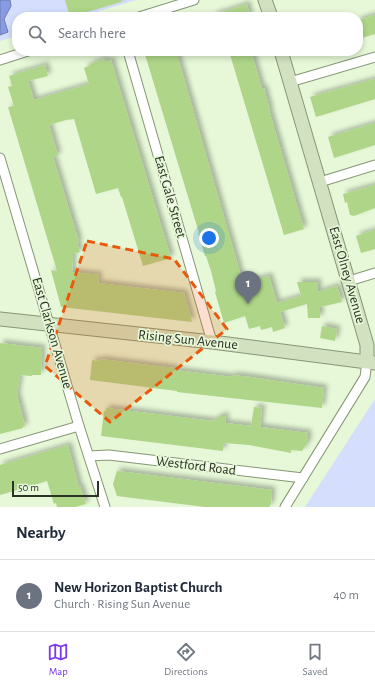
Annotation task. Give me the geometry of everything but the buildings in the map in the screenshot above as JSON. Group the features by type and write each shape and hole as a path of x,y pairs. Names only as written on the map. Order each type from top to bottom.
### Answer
{"main road":[{"path":"265,0 269,12"},
{"name":"East Olney Avenue","path":"282,56 349,280 371,362"},
{"name":"Rising Sun Avenue","path":"0,319 212,342 371,362"}],"street":[{"path":"155,12 194,0"},
{"path":"0,60 12,56"},
{"name":"East Gale Street","path":"129,56 212,342"},
{"path":"290,82 375,56"},
{"name":"East Clarkson Avenue","path":"0,158 79,426 105,507"},
{"path":"320,182 375,165"},
{"path":"349,280 375,273"},
{"name":"East Olney Avenue","path":"285,507 365,377 371,362"},
{"path":"0,449 79,426"},
{"name":"Westford Road","path":"89,456 109,455 302,478"}],"highlighted area":[{"path":"87,241 174,259 227,329 110,422 45,366"}],"shaded area":[{"path":"0,0 136,0 96,12 12,12 12,37 0,41"},
{"path":"375,399 375,507 305,507"}],"water":[{"path":"0,0 10,0 11,6 4,19 8,32 0,35"}],"place":[{"name":"New Horizon Baptist Church","path":"248,304"}]}
